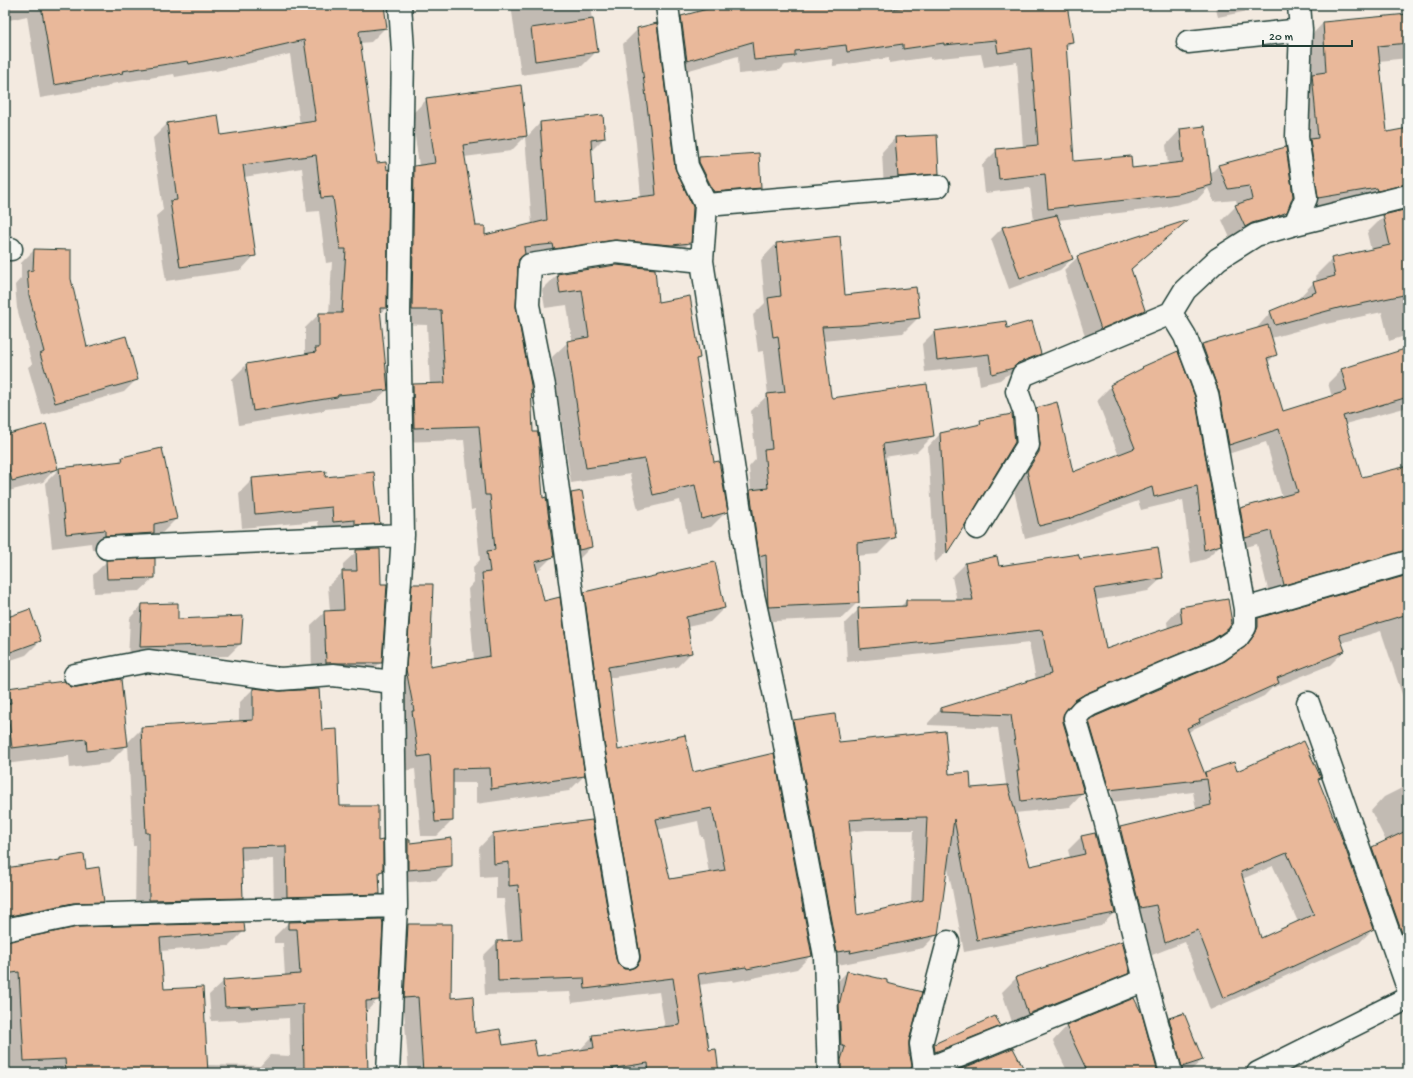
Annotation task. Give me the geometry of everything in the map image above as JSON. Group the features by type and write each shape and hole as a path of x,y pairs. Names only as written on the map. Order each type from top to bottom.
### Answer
{"street":[{"path":"388,1073 396,906 393,682 404,535 399,315 403,51 400,5"},
{"path":"666,5 687,166 706,205 702,261 752,590 780,720 825,956 829,1073"},
{"path":"1295,224 1306,198 1297,137 1301,30 1299,5"},
{"path":"1188,42 1301,30"},
{"path":"706,205 938,186"},
{"path":"977,528 1028,445 1025,413 1017,391 1023,375 1171,313 1185,290 1218,259 1256,235 1408,196"},
{"path":"628,957 592,744 544,386 528,304 530,265 616,252 702,261"},
{"path":"1171,313 1185,336 1207,394 1246,609 1245,627 1237,638 1218,651 1090,705 1082,710 1075,718 1104,816 1145,980 1171,1073"},
{"path":"107,548 404,535"},
{"path":"1246,609 1408,562"},
{"path":"75,675 148,661 280,679 333,675 393,682"},
{"path":"1308,703 1408,988"},
{"path":"5,930 76,915 396,906"},
{"path":"948,942 921,1044 924,1071 1145,980"},
{"path":"1258,1073 1292,1066 1408,998"}],"building":[{"path":"41,5 384,5 387,28 359,32 377,163 386,162 387,170 389,169 387,308 380,308 388,390 338,395 337,397 253,411 246,364 316,352 315,348 319,348 319,313 342,313 346,249 340,249 333,197 321,198 316,155 243,165 256,256 180,267 170,201 177,200 167,123 218,115 221,135 316,121 304,40 230,57 189,64 188,61 122,71 123,73 54,85"},
{"path":"725,5 726,9 772,5 892,5 892,9 920,5 1067,5 1073,42 1066,43 1074,161 1131,156 1132,168 1183,162 1180,129 1205,126 1212,185 1178,194 1048,209 1045,174 999,179 996,149 1038,145 1031,48 998,53 996,40 944,45 944,43 903,49 903,44 847,52 846,45 795,51 795,56 754,60 752,42 687,61 681,16"},
{"path":"1408,14 1408,43 1378,46 1387,132 1408,128 1408,184 1378,191 1377,188 1318,198 1310,139 1318,138 1312,74 1326,72 1323,22"},
{"path":"593,19 598,52 535,61 531,28"},
{"path":"657,23 675,168 693,207 691,243 672,245 614,240 554,249 553,244 524,247 525,254 519,259 518,264 516,307 531,385 533,432 538,432 543,498 546,497 554,557 535,562 544,601 560,597 585,776 491,789 490,768 453,769 453,821 435,822 430,755 418,757 412,711 414,711 406,669 412,584 433,584 430,667 490,656 482,573 490,572 487,551 495,550 490,495 485,495 479,426 414,428 413,384 445,383 441,310 412,310 414,166 435,163 426,98 521,85 527,136 463,145 476,226 485,226 485,235 547,220 540,122 603,115 605,138 591,140 595,202 656,195 650,128 637,28"},
{"path":"937,135 939,174 898,177 895,137"},
{"path":"1286,147 1293,196 1287,212 1252,223 1245,227 1235,205 1252,199 1249,186 1228,189 1218,165"},
{"path":"759,153 761,188 714,192 699,162 699,157"},
{"path":"1408,209 1408,294 1342,307 1275,325 1270,311 1316,292 1313,282 1335,276 1331,258 1390,245 1383,215"},
{"path":"1057,215 1073,259 1020,278 1002,227"},
{"path":"1188,220 1131,269 1145,310 1101,329 1077,256"},
{"path":"840,236 845,295 916,287 920,318 860,325 822,327 831,396 832,398 927,384 934,436 883,444 895,538 857,543 859,603 768,607 766,554 759,556 750,490 768,488 764,450 772,449 767,394 785,392 778,336 773,337 768,298 781,296 776,243"},
{"path":"34,249 71,250 71,279 87,347 126,336 138,380 55,403 40,354 44,352 29,295 27,271 33,270"},
{"path":"616,265 655,269 658,302 690,296 700,358 696,359 714,462 719,461 728,512 702,519 695,485 653,495 645,459 586,468 567,341 589,337 582,290 560,293 557,274"},
{"path":"1006,321 1007,328 1032,321 1041,354 1018,363 1013,368 992,374 989,354 937,360 934,331"},
{"path":"1268,325 1277,355 1267,358 1283,411 1347,391 1341,369 1408,348 1408,397 1343,416 1362,477 1408,466 1408,550 1284,585 1271,531 1245,538 1240,508 1298,492 1279,429 1229,445 1219,392 1202,344"},
{"path":"1178,351 1195,397 1221,545 1204,550 1197,486 1154,497 1152,487 1068,519 1039,526 1027,471 1039,452 1040,444 1036,408 1057,402 1073,472 1135,448 1110,385 1143,368 1142,367"},
{"path":"1012,414 1015,442 947,553 940,433 981,424 980,420"},
{"path":"46,424 58,469 12,481 5,456 5,435"},
{"path":"162,448 177,519 154,524 154,533 105,536 105,530 66,534 59,468 123,461 122,457"},
{"path":"326,471 325,477 374,472 380,524 355,525 355,520 333,522 332,507 255,514 252,478"},
{"path":"582,491 592,547 579,550 571,493"},
{"path":"1158,547 1163,578 1094,589 1106,649 1182,623 1180,607 1228,599 1232,623 1228,629 1212,640 1085,694 1075,700 1066,710 1063,716 1063,722 1084,793 1021,801 1017,771 1019,771 1011,715 941,712 941,708 1051,674 1042,630 860,649 858,608 906,606 906,600 973,600 965,563 997,556 999,566 1078,554 1080,559"},
{"path":"380,549 381,584 387,584 382,663 326,663 324,611 344,610 342,571 357,571 356,550"},
{"path":"155,558 155,578 107,579 106,560"},
{"path":"715,562 725,608 686,617 692,653 608,667 618,750 685,735 693,772 774,753 812,956 747,969 746,967 698,974 709,1050 716,1049 719,1073 649,1073 648,1063 583,1073 423,1073 418,997 404,998 408,924 452,924 451,998 473,996 475,1033 500,1029 503,1045 534,1040 537,1056 594,1048 592,1035 680,1025 673,978 585,989 584,978 498,981 497,941 522,940 518,885 509,886 509,862 494,864 493,833 592,820 616,959 619,965 624,969 630,969 636,966 640,961 604,742 584,592","holes":["712,808 725,870 670,879 656,819"]},
{"path":"1408,575 1408,614 1339,635 1345,651 1277,678 1279,683 1199,719 1200,722 1187,728 1206,777 1205,772 1234,762 1237,771 1304,741 1321,778 1318,779 1341,836 1374,929 1224,998 1198,930 1165,943 1156,905 1140,908 1120,827 1211,805 1207,779 1109,790 1089,721 1096,716 1225,661 1247,645 1258,627 1258,618","holes":["1287,853 1314,914 1261,938 1241,872"]},
{"path":"178,603 178,619 243,616 241,644 140,647 142,604"},
{"path":"30,609 41,641 5,654 5,618"},
{"path":"121,679 128,746 87,751 86,739 12,748 7,704 11,703 8,688 65,681 71,687 77,687"},
{"path":"253,688 281,691 319,689 322,730 337,729 340,806 378,806 378,841 383,840 383,871 379,872 380,894 287,897 286,846 241,847 243,898 149,900 149,833 146,833 141,727 253,720"},
{"path":"835,714 839,742 945,731 949,774 970,772 971,788 1008,785 1030,866 1085,854 1081,836 1095,833 1115,913 977,940 954,819 938,935 850,953 851,950 837,952 793,720","holes":["927,817 923,900 857,915 849,820"]},
{"path":"1408,830 1408,950 1372,847"},
{"path":"452,838 452,866 408,870 408,839 410,839 410,843"},
{"path":"84,854 86,869 99,867 104,902 73,903 5,917 5,868 60,860 60,858"},
{"path":"382,919 379,1000 366,1001 368,1073 304,1073 303,1004 251,1008 251,1006 225,1007 223,980 300,974 297,929 288,929 288,922"},
{"path":"244,923 245,932 160,938 164,989 203,987 208,1073 66,1073 65,1059 24,1061 19,972 5,974 5,942 77,927"},
{"path":"1122,941 1130,973 1028,1014 1016,977"},
{"path":"847,971 887,980 887,983 922,992 909,1041 909,1055 912,1066 910,1073 841,1073 841,1060 845,1047 841,1045 839,1005"},
{"path":"1134,998 1142,1014 1158,1073 1088,1073 1066,1026"},
{"path":"1184,1013 1203,1060 1182,1067 1169,1018"},
{"path":"995,1016 1001,1026 935,1052 934,1044"},
{"path":"1013,1048 1026,1073 951,1073"}]}
